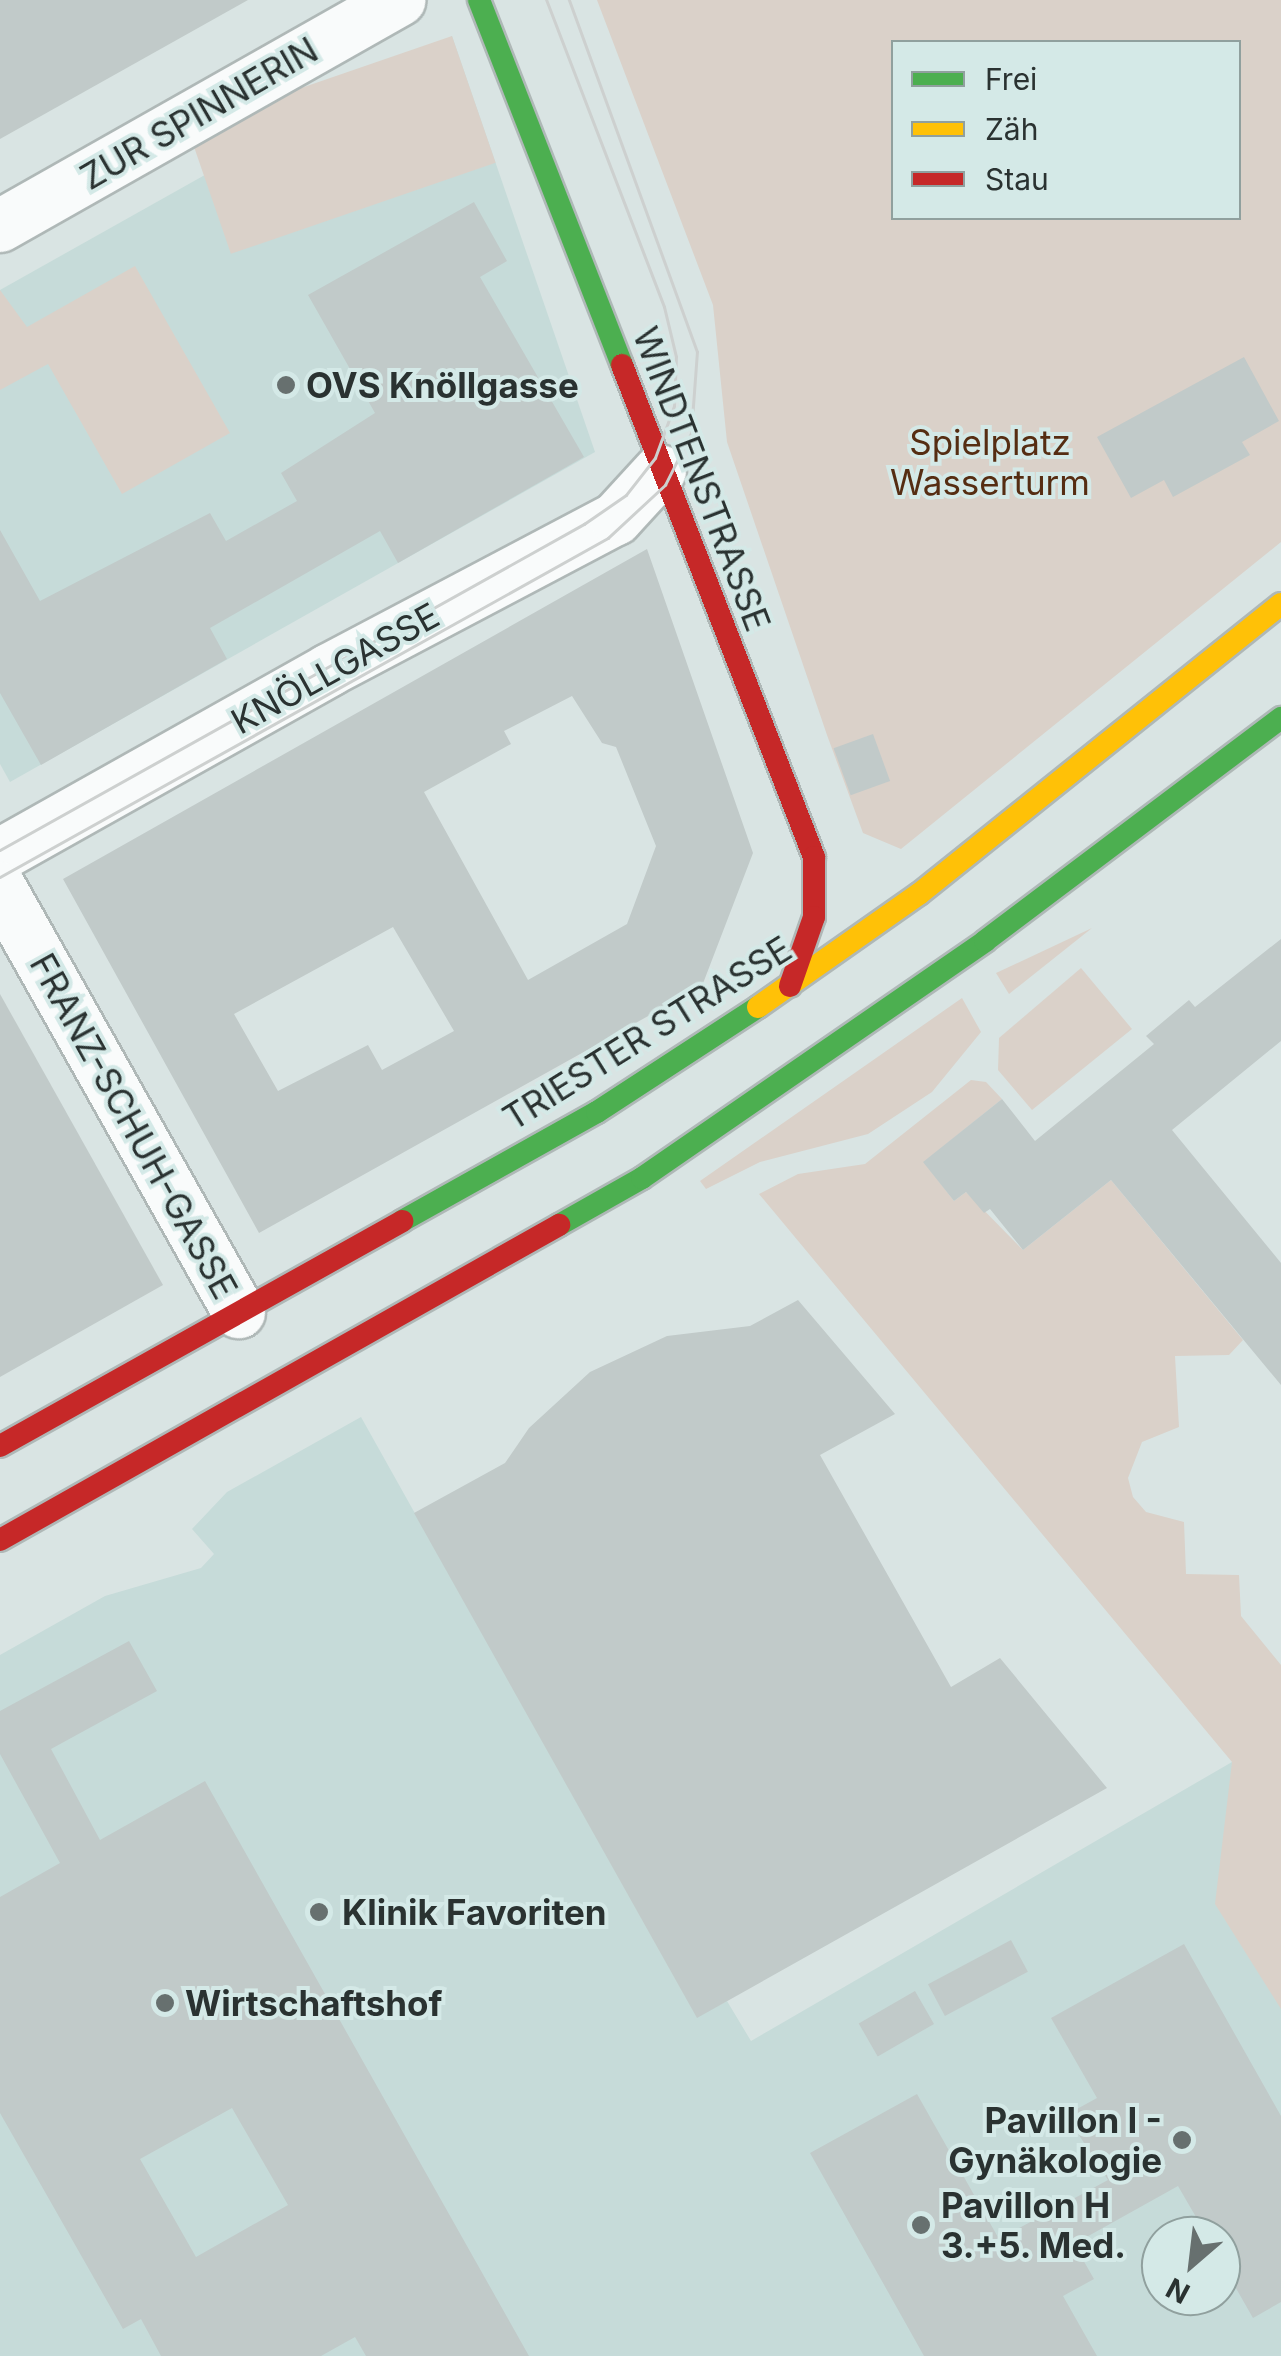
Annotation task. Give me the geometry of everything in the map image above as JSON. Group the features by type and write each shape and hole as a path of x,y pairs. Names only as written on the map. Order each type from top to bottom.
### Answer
{"main road":[{"name":"WINDTENSTRASSE","path":"480,0 660,471 814,857 814,918 790,986"},
{"name":"TRIESTER STRASSE","path":"0,1446 598,1112 790,986 919,894 1281,604"},
{"path":"0,1540 642,1178 975,948 1281,718"}],"street":[{"name":"ZUR SPINNERIN","path":"0,226 399,0"},
{"name":"KNÖLLGASSE","path":"0,855 329,670 616,519 660,471"},
{"name":"FRANZ-SCHUH-GASSE","path":"0,888 239,1312"}],"shaded area":[{"name":"OVS Knöllgasse","path":"452,36 595,452 10,782 0,764 0,290"},
{"name":"Klinik Favoriten","path":"361,1417 697,2017 727,2001 751,2041 1232,1762 1281,1822 1281,2356 0,2356 0,1655 105,1596 201,1568 214,1554 192,1529 227,1492"}],"green space":[{"name":"Spielplatz Wasserturm","path":"597,0 1281,0 1281,542 901,849 863,833 727,442 713,305"},
{"path":"452,36 496,163 231,254 187,127"},
{"path":"135,266 230,433 122,494 48,364 0,390 0,290 27,327"},
{"path":"1092,928 1009,994 996,973"},
{"path":"1081,968 1132,1029 1032,1110 998,1070 999,1038"},
{"path":"962,998 981,1032 932,1092 868,1134 760,1162 706,1189 700,1181"},
{"path":"971,1080 986,1082 1002,1099 924,1162 954,1201 966,1192 1023,1250 1111,1180 1243,1340 1229,1355 1175,1356 1179,1427 1142,1442 1128,1478 1133,1497 1146,1512 1184,1522 1186,1574 1239,1575 1241,1616 1281,1665 1281,2009 1215,1904 1232,1762 759,1194 798,1174 865,1164"}],"building":[{"path":"0,0 248,0 0,139"},
{"path":"474,202 507,261 480,277 584,457 398,563 380,531 210,628 227,659 41,765 0,693 0,530 40,601 210,513 226,541 297,501 281,473 375,413 308,295"},
{"path":"1244,357 1279,421 1242,442 1250,455 1173,497 1164,480 1131,498 1097,437"},
{"path":"647,549 753,853 702,986 259,1233 63,879","holes":["572,696 602,743 616,747 656,846 627,924 528,980 424,792 511,744 504,731","393,927 454,1031 382,1070 368,1045 278,1091 234,1014"]},
{"path":"873,734 890,781 851,795 834,748"},
{"path":"1281,939 1281,1041 1172,1130 1281,1263 1281,1385 1111,1180 1023,1250 990,1209 984,1213 966,1192 954,1201 923,1162 1002,1099 1035,1141 1154,1044 1146,1036 1189,1000 1195,1007"},
{"path":"0,994 163,1285 0,1377"},
{"path":"798,1300 895,1414 820,1455 951,1687 1000,1658 1107,1788 697,2018 414,1513 505,1463 529,1428 590,1372 667,1336 750,1326"},
{"name":"Wirtschaftshof","path":"129,1641 157,1691 51,1749 100,1840 205,1781 529,2356 366,2356 355,2337 321,2356 161,2356 141,2319 123,2329 0,2113 0,1897 60,1863 0,1754 0,1711","holes":["232,2108 288,2205 196,2257 140,2159"]},
{"path":"1011,1940 1028,1972 945,2016 928,1984"},
{"path":"1184,1944 1281,2116 1281,2302 1253,2318 1241,2297 1241,2216 1195,2216 1178,2186 1074,2244 1094,2279 1063,2296 1097,2356 924,2356 810,2153 917,2094 999,2239 1108,2180 1066,2115 1097,2098 1051,2018"},
{"path":"915,1991 934,2024 878,2056 859,2024"}],"tram line":[{"path":"0,850 584,524 626,495 655,458 674,406 676,357 664,307 546,0"},
{"path":"0,877 608,538 665,485 691,433 697,352 569,0"}],"traffic: fast":[{"path":"479,0 622,365"},
{"path":"559,1225 642,1178 985,941 1281,718"},
{"path":"402,1221 597,1112 758,1007"}],"traffic: slow":[{"path":"758,1007 919,894 1281,604"}],"traffic: jam":[{"path":"622,365 814,857 814,917 790,986"},
{"path":"0,1446 402,1221"},
{"path":"0,1540 559,1225"}],"place":[{"name":"OVS Knöllgasse","path":"286,385"},
{"name":"Klinik Favoriten","path":"319,1912"},
{"name":"Wirtschaftshof","path":"165,2003"},
{"name":"Pavillon I - Gynäkologie","path":"1182,2140"},
{"name":"Pavillon H 3.+5. Med.","path":"921,2225"}]}
